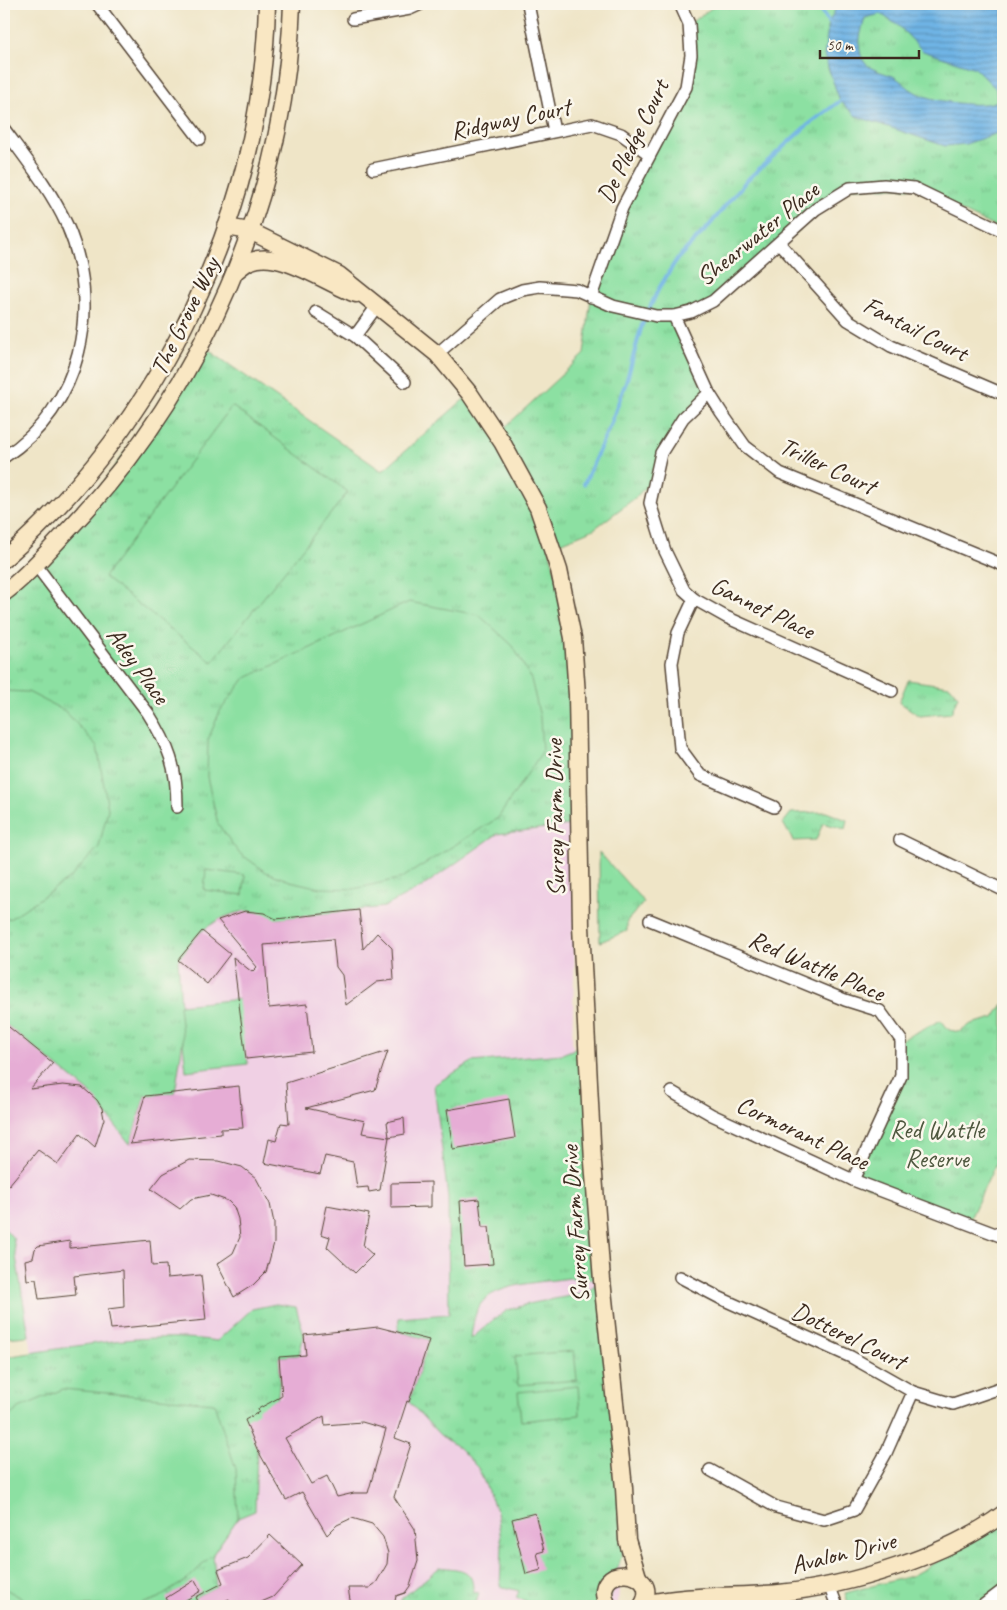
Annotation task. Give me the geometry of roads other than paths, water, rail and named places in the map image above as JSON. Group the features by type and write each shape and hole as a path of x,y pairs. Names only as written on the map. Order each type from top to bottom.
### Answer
{"street":[{"path":"97,4 200,139"},
{"name":"The Grove Way","path":"4,559 75,487 141,400 193,307 226,227 254,128 264,55 267,4"},
{"name":"The Grove Way","path":"4,593 96,502 151,428 190,365 235,272 248,237 274,142 282,104 292,4"},
{"path":"353,19 410,9 421,4"},
{"path":"528,4 554,131"},
{"name":"De Pledge Court","path":"592,296 622,208 686,87 691,55 689,24 680,4"},
{"name":"Ridgway Court","path":"373,169 592,124 621,134 650,154"},
{"path":"4,129 32,166 66,224 79,263 85,297 83,334 74,370 61,398 40,426 16,449 4,457"},
{"name":"Shearwater Place","path":"437,354 500,299 522,290 560,288 577,290 613,306 656,316 674,316 691,312 713,302 816,209 850,188 884,185 914,188 1003,231"},
{"path":"226,227 248,237 289,264 335,286 363,296"},
{"name":"Surrey Farm Drive","path":"248,237 326,267 350,282 363,296 437,354 470,394 502,442 538,508 559,570 573,638 577,695 581,916 593,1162 627,1540 646,1596 643,1605"},
{"name":"Fantail Court","path":"779,243 848,320 892,346 1003,394"},
{"path":"235,272 256,260 289,264"},
{"path":"354,336 377,306"},
{"path":"316,312 354,336 405,382"},
{"name":"Triller Court","path":"674,316 709,393 745,446 780,473 1003,565"},
{"name":"Gannet Place","path":"709,393 683,418 661,454 650,503 665,551 684,590 694,599 726,617 892,691"},
{"path":"18,546 35,564"},
{"name":"Adey Place","path":"35,564 142,705 164,739 176,776 177,807"},
{"path":"694,599 678,633 672,663 680,748 700,775 774,807"},
{"path":"900,840 1003,890"},
{"name":"Red Wattle Place","path":"650,920 845,1000 880,1011 901,1040 901,1076 853,1180"},
{"name":"Cormorant Place","path":"672,1092 712,1115 853,1180 1003,1237"},
{"name":"Dotterel Court","path":"680,1277 720,1298 851,1357 913,1392 953,1404 1003,1387"},
{"path":"710,1470 776,1507 824,1520 854,1510 886,1453 913,1392"},
{"name":"Avalon Drive","path":"643,1605 683,1597 781,1592 829,1585 878,1573 982,1530 1003,1514"},
{"name":"Surrey Farm Drive","path":"608,1606 604,1593 608,1581 615,1576 627,1540"},
{"name":"Avalon Drive","path":"615,1576 630,1574 641,1582 683,1597"},
{"path":"829,1585 837,1606"},
{"path":"982,1606 1003,1590"}],"water":[{"path":"838,4 1003,4 1003,131 966,144 945,146 856,116 840,101 824,56 829,22","holes":["881,14 900,27 923,51 975,68 996,89 997,101 968,104 932,98 915,92 893,76 871,68 865,63 860,52 865,18"]}],"waterway":[{"path":"816,4 829,22"},
{"path":"584,484 611,423 627,379 642,325 658,290 677,259 708,227 746,181 804,128 840,101"}],"park label":[{"name":"Red Wattle Reserve","path":"937,1144"}]}
